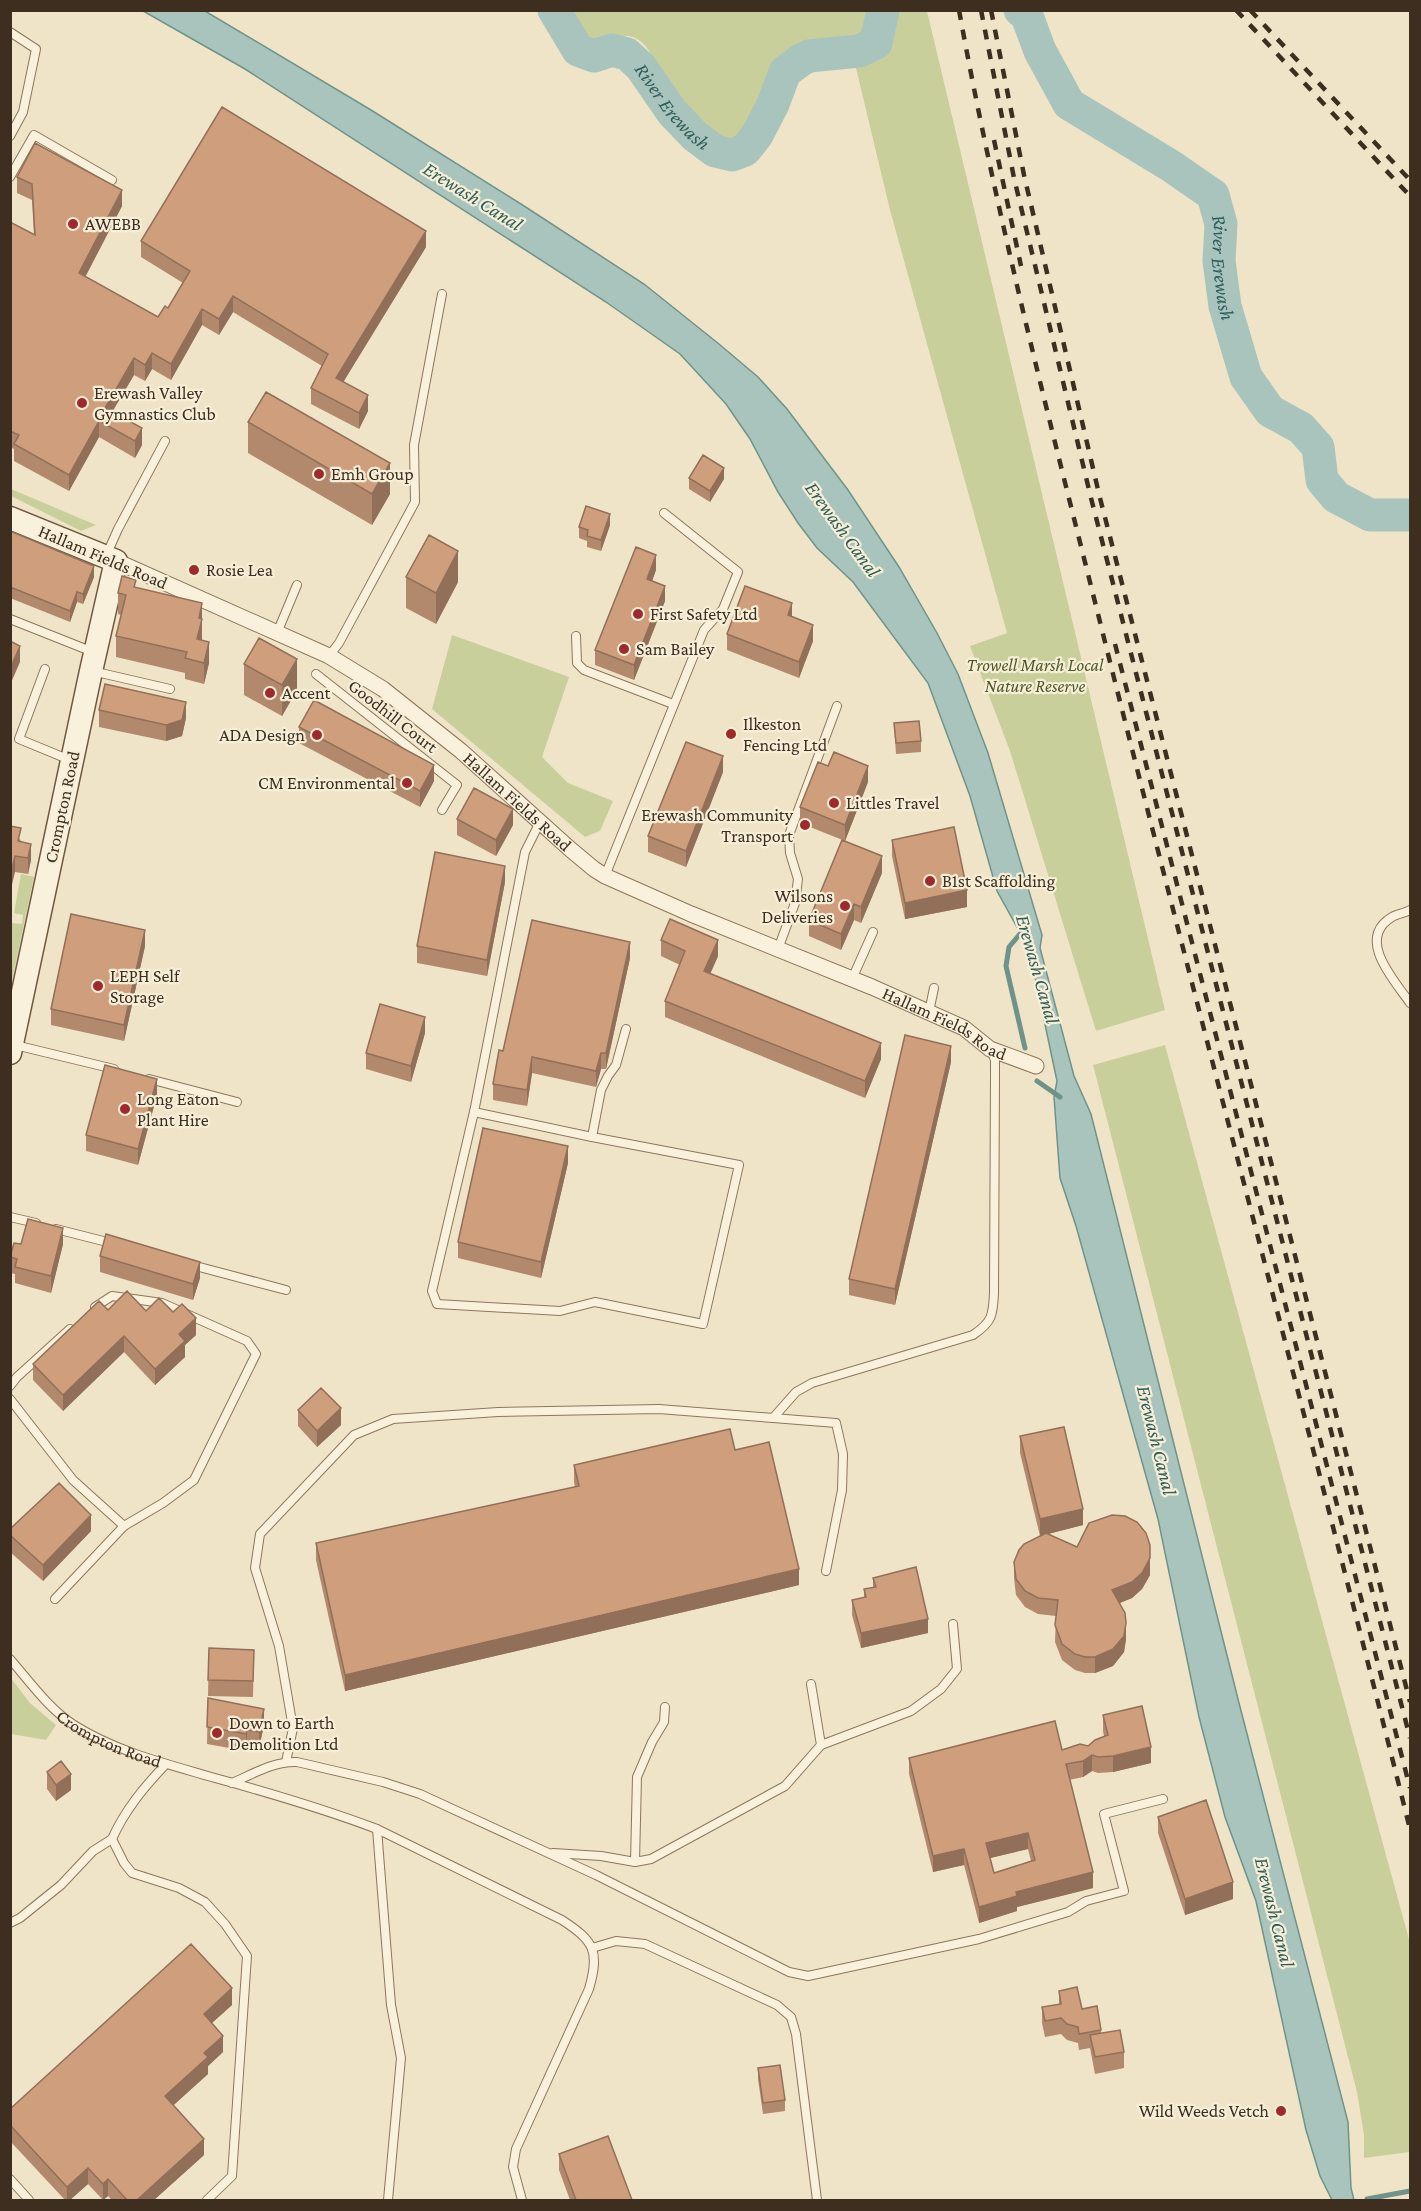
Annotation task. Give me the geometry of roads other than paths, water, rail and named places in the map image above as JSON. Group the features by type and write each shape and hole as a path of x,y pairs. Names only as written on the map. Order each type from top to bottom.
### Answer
{"street":[{"name":"Hallam Fields Road","path":"12,523 111,559 329,656 383,689 412,711 541,820 594,869 605,876 929,1012 964,1028 990,1049 1036,1066"},
{"name":"Crompton Road","path":"11,1049 93,662 111,559"}],"lane":[{"path":"10,32 36,49 23,112 10,136"},
{"path":"10,177 34,135 112,180"},
{"path":"329,656 339,643 415,502 414,445 442,294"},
{"path":"111,559 165,441"},
{"path":"605,876 704,630 723,609 738,572 664,513"},
{"path":"277,633 297,585"},
{"path":"10,619 93,662 170,689"},
{"path":"576,636 577,663 584,670 673,704"},
{"path":"45,669 15,738 72,761"},
{"name":"Goodhill Court","path":"316,674 457,785 441,810"},
{"path":"778,949 795,903 798,879 790,853 789,835 837,706"},
{"path":"474,1112 739,1165 703,1324 595,1302 560,1311 437,1304 432,1291 474,1112 525,852 541,820"},
{"path":"1410,910 1391,917 1380,929 1376,947 1381,960 1410,1004"},
{"path":"852,979 873,932"},
{"path":"929,1012 934,988"},
{"path":"592,1137 601,1090 616,1065 626,1029"},
{"path":"11,1049 125,1072"},
{"path":"773,1418 796,1392 812,1383 973,1335 988,1324 993,1311 994,1293 995,1060 990,1049"},
{"path":"136,1075 237,1102"},
{"path":"10,1217 114,1244"},
{"path":"183,1263 286,1290"},
{"path":"55,1599 124,1526 163,1503 194,1480 256,1354 247,1341 162,1304 111,1296 89,1312"},
{"path":"10,1386 14,1376 73,1326"},
{"path":"10,1399 73,1480 124,1526"},
{"path":"286,1762 293,1728 279,1646 255,1569 260,1534 354,1435 393,1419 498,1412 659,1408 837,1423 843,1454 842,1490 826,1571"},
{"path":"549,1853 601,1856 635,1862 651,1859 784,1786 821,1745 911,1712 941,1689 957,1669 953,1624"},
{"name":"Crompton Road","path":"10,1659 42,1697 72,1724 104,1742 166,1764 377,1829 562,1920 582,1933 592,1948"},
{"path":"811,1684 821,1745"},
{"path":"635,1862 637,1776 664,1722 665,1707"},
{"path":"232,1783 286,1762 297,1762 383,1782 420,1794 549,1853 800,1976 814,1976 979,1939 1068,1912 1086,1901 1124,1891 1104,1814 1163,1799"},
{"path":"10,1923 20,1918 61,1885 93,1851 112,1839 122,1818 141,1790 166,1764"},
{"path":"377,1829 390,2006 400,2058 388,2200"},
{"path":"112,1839 124,1863 132,1873 179,1888 206,1902 225,1923 247,1956 232,2176 207,2200"},
{"path":"522,2200 513,2167 516,2149 589,1989 595,1968 592,1948 616,1941 645,1944 777,2005 791,2017 796,2034 817,2200"},
{"path":"10,2179 29,2200"}],"water":[{"name":"Erewash Canal","path":"143,11 205,11 371,110 644,284 758,377 787,409 848,490 899,567 937,633 958,674 988,753 1042,935 1040,948 1074,1076 1091,1114 1239,1703 1348,2122 1351,2188 1354,2200 1332,2200 1320,2176 1306,2130 1256,1901 1225,1817 1199,1717 1158,1519 1076,1226 1060,1178 1054,1097 1057,1081 1029,949 997,891 970,796 928,683 853,582 817,548 798,523 778,492 750,439 726,404 680,354 606,302 245,69"}],"waterway":[{"name":"River Erewash","path":"554,10 578,50 594,56 612,50 627,54 641,67 672,112 695,136 715,151 732,155 745,150 757,135 773,104 785,72 809,56 859,51 876,43 883,10"},
{"name":"River Erewash","path":"1020,10 1027,16 1040,51 1069,104 1171,166 1213,195 1221,224 1219,261 1225,306 1246,377 1270,411 1301,428 1318,447 1322,480 1336,497 1370,515 1410,515"},
{"name":"Erewash Canal","path":"1025,928 1009,947 1006,966 1025,1048"},
{"path":"1037,1081 1060,1097"},
{"path":"1367,2199 1410,2191"}],"railway":[{"path":"959,10 1010,256 1049,418 1410,1829"},
{"path":"981,10 1014,178 1091,498 1410,1738"},
{"path":"991,10 1024,175 1100,498 1410,1702"},
{"path":"1236,10 1410,196"},
{"path":"1250,10 1410,180"},
{"path":"994,140 1021,266"},
{"path":"1115,644 1410,1788"}],"place":[{"name":"AWEBB","path":"73,224"},
{"name":"Erewash Valley Gymnastics Club","path":"82,403"},
{"name":"Emh Group","path":"319,474"},
{"name":"Rosie Lea","path":"194,570"},
{"name":"First Safety Ltd","path":"638,614"},
{"name":"Sam Bailey","path":"624,649"},
{"name":"Accent","path":"270,693"},
{"name":"Ilkeston Fencing Ltd","path":"731,734"},
{"name":"ADA Design","path":"317,735"},
{"name":"CM Environmental","path":"407,783"},
{"name":"Littles Travel","path":"834,803"},
{"name":"Erewash Community Transport","path":"805,825"},
{"name":"B1st Scaffolding","path":"930,881"},
{"name":"Wilsons Deliveries","path":"845,906"},
{"name":"LEPH Self Storage","path":"98,986"},
{"name":"Long Eaton Plant Hire","path":"125,1109"},
{"name":"Down to Earth Demolition Ltd","path":"217,1733"},
{"name":"Wild Weeds Vetch","path":"1281,2111"}],"park label":[{"name":"Trowell Marsh Local Nature Reserve","path":"1035,675"}]}
